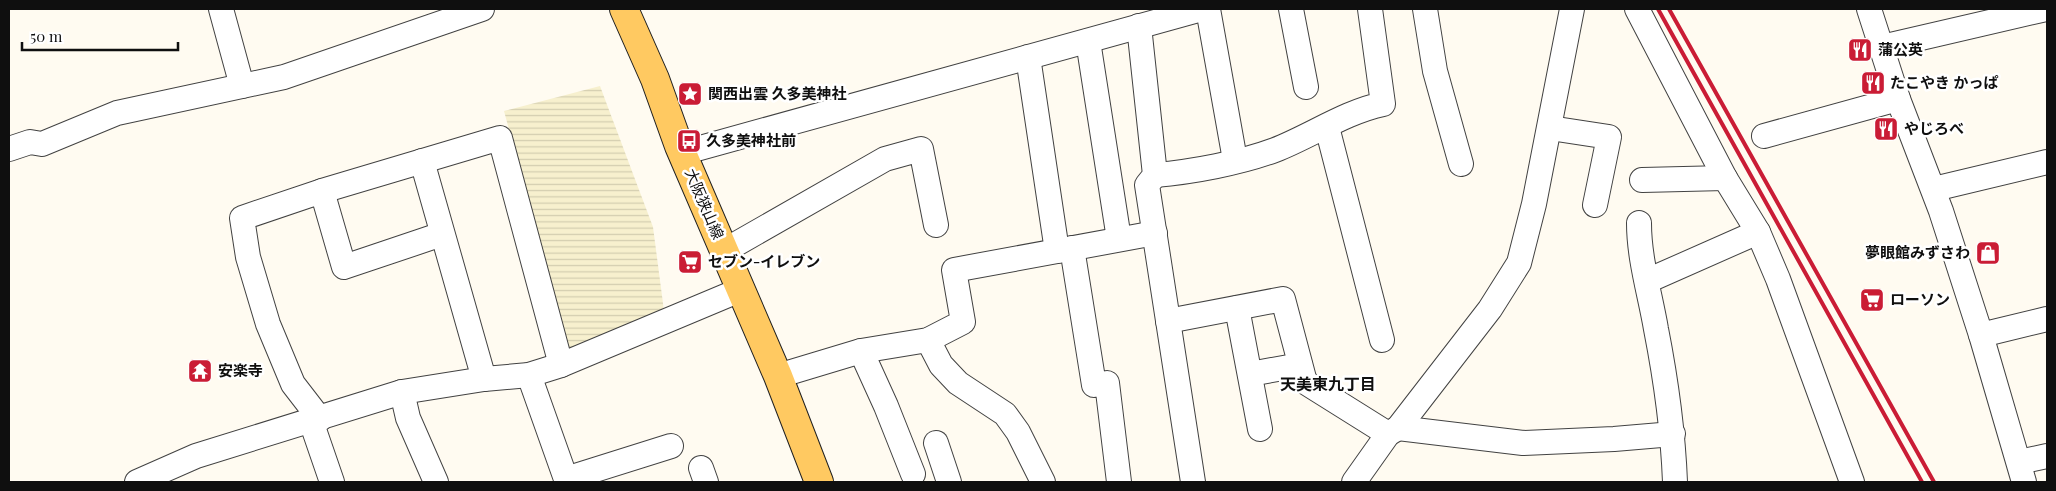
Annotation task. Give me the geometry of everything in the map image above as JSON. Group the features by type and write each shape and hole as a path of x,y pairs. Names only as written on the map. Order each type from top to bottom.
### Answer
{"main road":[{"name":"大阪狭山線","path":"624,9 655,80 682,153 778,376 819,482"}],"street":[{"path":"221,9 242,86"},
{"path":"9,149 30,142 42,144 118,113 284,77 445,14 482,9"},
{"path":"682,153 1202,9"},
{"path":"1208,9 1235,160"},
{"path":"1291,9 1306,87"},
{"path":"1155,175 1186,173 1273,151 1362,109 1384,104 1370,9"},
{"path":"1425,9 1435,71 1461,164"},
{"path":"1354,482 1490,309 1519,263 1550,128 1572,9"},
{"path":"1638,9 1725,178 1758,232 1778,279 1852,482"},
{"path":"1869,9 1898,99 1934,189 1981,335 2022,472 2047,456"},
{"path":"1882,48 2046,9"},
{"path":"1139,26 1155,175 1147,185 1193,482"},
{"path":"1088,40 1119,239"},
{"path":"1028,57 1064,249 1094,385 1107,383 1119,482"},
{"path":"1764,136 1898,99"},
{"path":"1327,126 1382,340"},
{"path":"1550,128 1609,137 1595,205"},
{"path":"332,482 316,420 293,384 268,324 248,257 242,218 322,191 500,138 561,365"},
{"path":"724,252 885,160 921,149 936,224"},
{"path":"422,161 484,378"},
{"path":"1934,189 2047,162"},
{"path":"1642,180 1725,178"},
{"path":"322,191 344,267 442,234"},
{"path":"1639,223 1639,250 1647,281 1673,434 1675,482"},
{"path":"1647,281 1758,232"},
{"path":"778,376 861,351 928,340 963,322 954,270 1154,233"},
{"path":"138,482 196,456 402,392 484,378 529,375 561,365 740,290"},
{"path":"1168,321 1283,299 1305,382 1393,431 1523,443 1673,434"},
{"path":"1237,308 1260,429"},
{"path":"1981,335 2047,319"},
{"path":"928,340 941,365 958,383 1005,414 1018,432 1043,482"},
{"path":"861,351 886,406 912,474"},
{"path":"1250,374 1300,365"},
{"path":"529,375 567,481 672,446"},
{"path":"402,392 408,418 436,482"},
{"path":"936,443 949,482"}],"shaded area":[{"path":"600,86 653,227 664,311 569,352 504,111"}],"railway":[{"path":"1658,9 1922,482"},
{"path":"1669,9 1934,482"}],"place":[{"name":"蒲公英","path":"1860,50"},
{"name":"たこやき かっぱ","path":"1873,83"},
{"name":"関西出雲 久多美神社","path":"690,94"},
{"name":"やじろべ","path":"1886,129"},
{"name":"久多美神社前","path":"689,141"},
{"name":"夢眼館みずさわ","path":"1988,253"},
{"name":"セブン-イレブン","path":"690,262"},
{"name":"ローソン","path":"1872,300"},
{"name":"安楽寺","path":"200,371"}],"district":[{"name":"天美東九丁目","path":"1328,384"}]}
